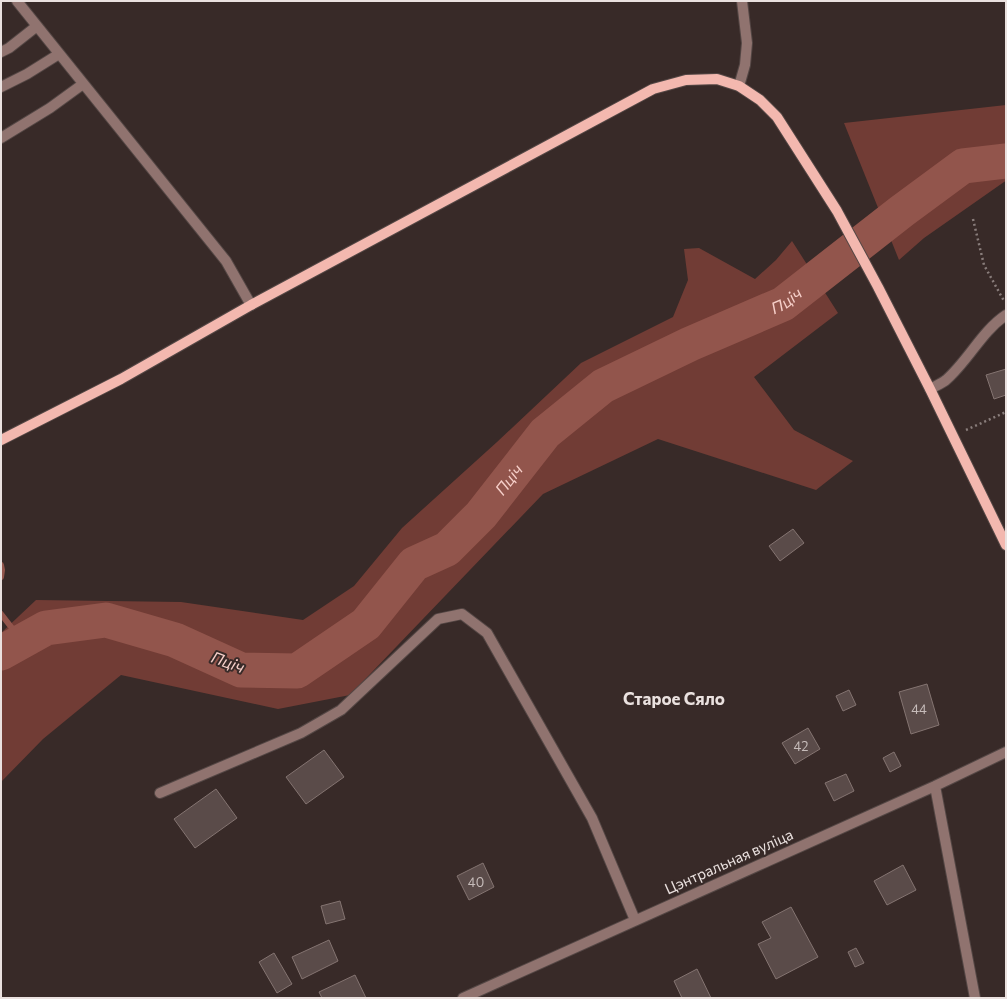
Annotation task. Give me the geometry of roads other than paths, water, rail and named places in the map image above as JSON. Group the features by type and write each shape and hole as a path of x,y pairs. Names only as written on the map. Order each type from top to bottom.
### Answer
{"main road":[{"path":"1,440 121,379 251,305 653,88 686,80 717,79 739,86 760,100 777,118 837,211 878,286 1006,544"}],"street":[{"path":"17,1 226,261 251,305"},
{"path":"739,86 745,65 747,43 742,1"},
{"path":"1,52 9,48 37,26"},
{"path":"1,88 59,54"},
{"path":"1,138 50,108 84,84"},
{"path":"930,389 944,381 956,370 997,321 1006,315"},
{"path":"160,793 300,733 341,710 438,619 462,614 487,633 592,818 636,920"},
{"name":"Цэнтральная вуліца","path":"463,998 935,786 1006,752"},
{"path":"935,786 975,998"}],"waterway":[{"name":"Пціч","path":"1,653 46,628 106,620 175,640 241,670 297,671 366,624 414,564 447,549 481,515 545,433 603,386 690,344 783,304 902,211 963,166 1006,161"},
{"path":"1,565 1,577"},
{"path":"1,614 22,641"}],"district":[{"name":"Старое Сяло","path":"674,699"}]}
